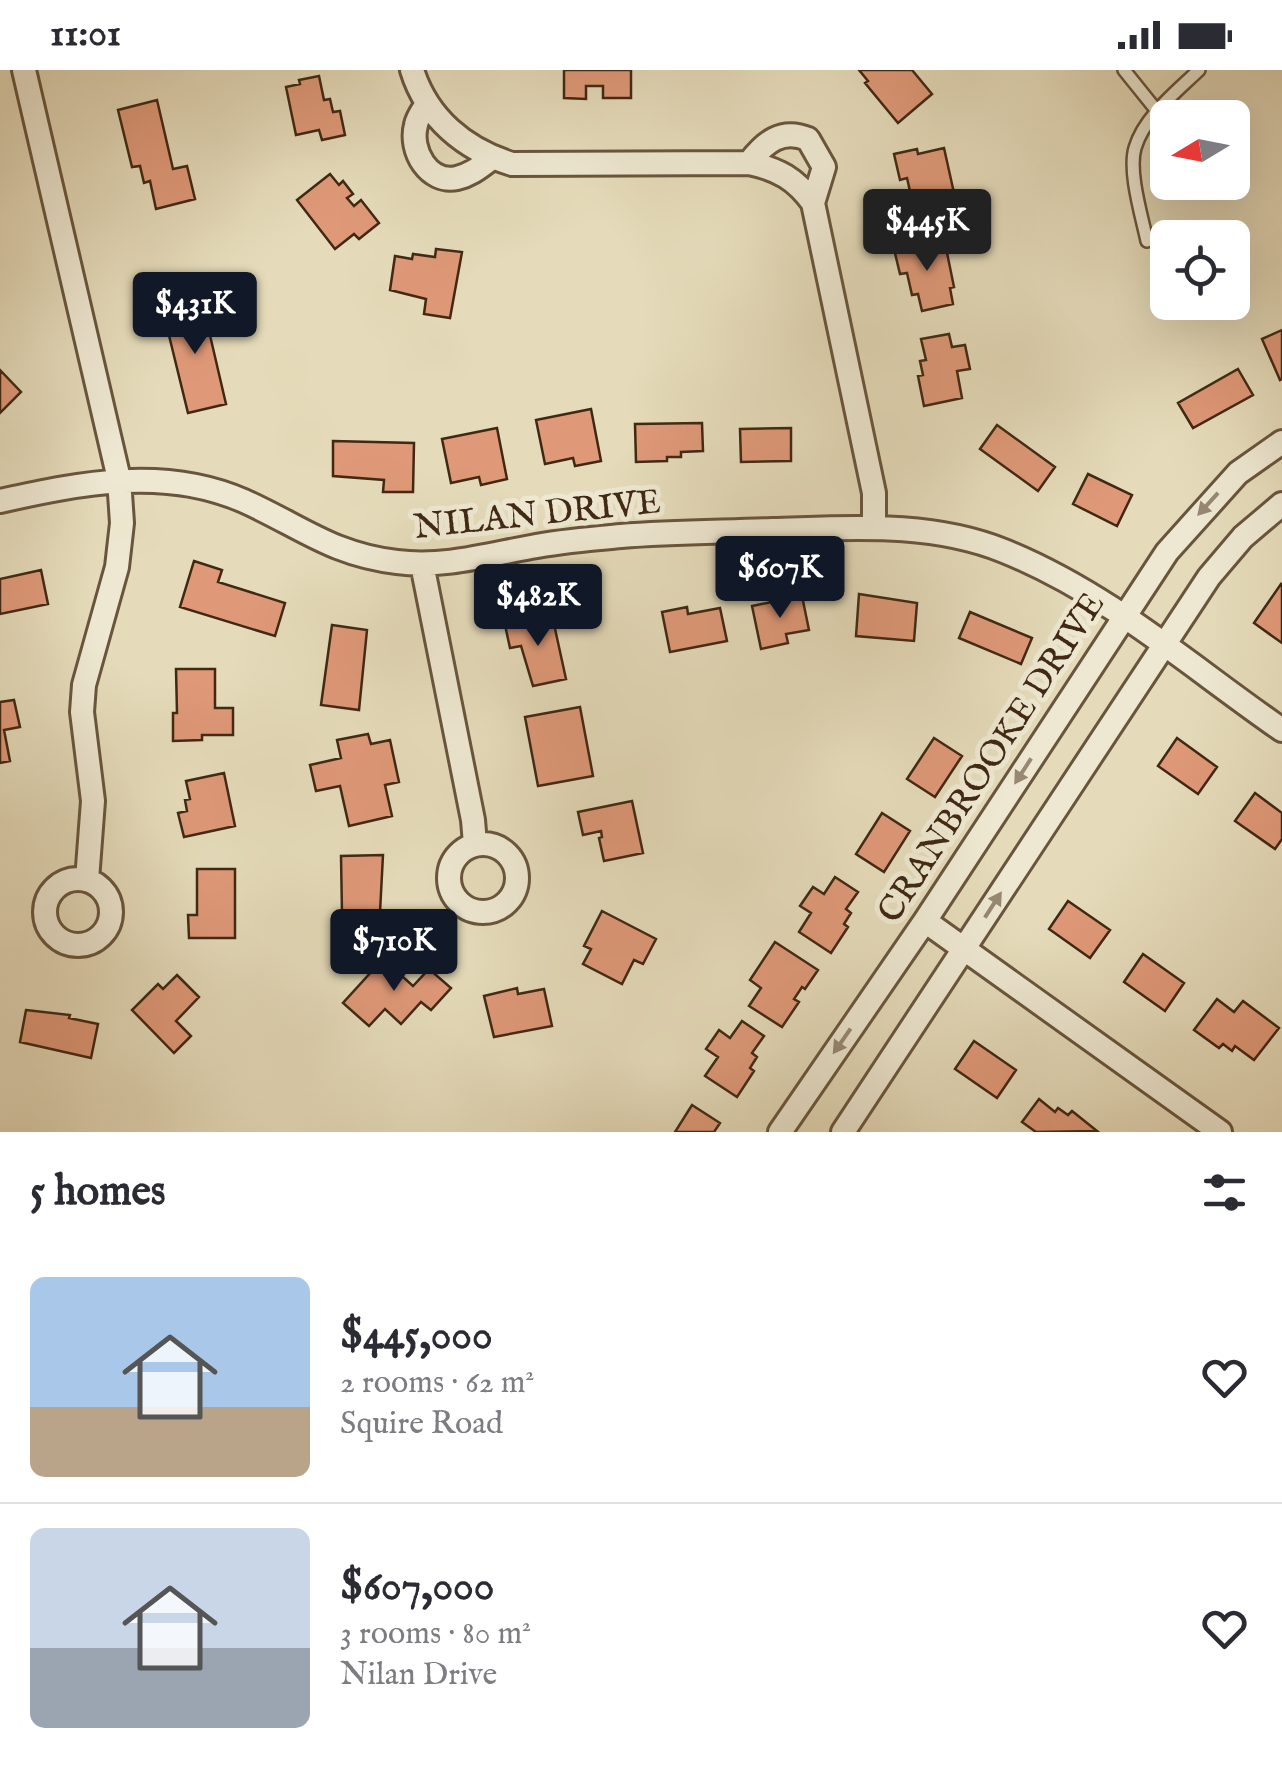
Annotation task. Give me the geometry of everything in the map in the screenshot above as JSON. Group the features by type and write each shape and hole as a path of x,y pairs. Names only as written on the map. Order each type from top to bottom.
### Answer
{"street":[{"path":"24,70 119,479 122,523 117,568 91,649 84,685 82,712 93,801 87,880"},
{"path":"412,70 427,104 456,136 492,158 531,165 750,164 785,174 813,203"},
{"path":"427,104 415,126 416,146 421,163 434,176 452,180 470,174 492,158"},
{"path":"750,164 762,146 779,136 796,134 808,138 824,167 813,203 874,493 874,528"},
{"name":"CRANBROOKE DRIVE","path":"780,1132 925,921 1167,552 1238,473 1282,442"},
{"name":"NILAN DRIVE","path":"0,501 119,479 167,482 216,490 309,537 358,555 422,564 615,536 874,528 937,533 1000,549 1054,574 1126,616 1282,730"},
{"path":"843,1132 1164,642 1220,564 1282,504"},
{"path":"422,564 475,844"},
{"path":"925,921 1220,1132"}],"lane":[{"path":"1124,70 1150,102"},
{"path":"1167,100 1198,70"},
{"path":"1147,241 1134,149 1150,122"}],"building":[{"path":"564,70 631,70 631,98 603,98 603,86 586,86 586,99 564,98"},
{"path":"859,70 912,70 932,94 898,123"},
{"path":"319,76 324,100 330,99 333,112 340,111 345,135 322,140 319,130 296,135 286,87"},
{"path":"157,100 173,169 187,166 195,199 156,209 150,181 144,183 140,166 132,167 118,110"},
{"path":"944,148 954,193 949,194 953,209 922,216 918,199 912,200 907,178 900,180 894,154"},
{"path":"330,174 339,185 343,181 353,194 347,198 354,206 361,200 379,223 359,239 354,234 335,249 297,200"},
{"path":"918,243 919,248 945,243 954,287 950,288 953,304 922,311 918,294 912,295 907,273 900,274 894,249"},
{"path":"436,249 462,252 450,318 424,314 426,299 390,290 395,256 435,257"},
{"path":"202,301 226,404 188,413 163,311"},
{"path":"1282,330 1282,379 1280,380 1262,339"},
{"path":"949,334 952,347 965,345 970,369 957,371 962,398 924,406 918,376 923,375 920,361 926,360 921,339"},
{"path":"1238,369 1253,395 1193,428 1178,403"},
{"path":"0,370 21,392 0,413"},
{"path":"591,409 601,461 575,466 573,458 545,464 536,420"},
{"path":"702,423 703,451 681,452 681,457 667,457 667,461 636,462 635,424"},
{"path":"997,425 1055,467 1038,491 980,449"},
{"path":"497,428 507,479 481,485 479,477 451,483 442,439"},
{"path":"791,428 791,461 741,462 740,429"},
{"path":"333,441 414,443 413,492 383,492 384,480 333,476"},
{"path":"1088,474 1132,495 1117,526 1073,504"},
{"path":"194,561 222,570 218,582 285,603 275,636 180,607"},
{"path":"41,570 48,604 0,614 0,579"},
{"path":"1282,585 1282,643 1254,623"},
{"path":"859,594 917,603 914,641 856,636"},
{"path":"802,596 809,630 786,634 788,643 761,649 752,606"},
{"path":"687,607 688,614 720,608 727,641 670,652 662,612"},
{"path":"970,612 1032,638 1021,664 959,638"},
{"path":"552,615 566,679 533,686 521,646 510,648 505,625"},
{"path":"332,625 367,630 359,710 321,705"},
{"path":"176,669 215,669 215,708 233,708 233,735 202,735 202,740 173,741"},
{"path":"14,700 20,727 4,730 10,761 0,763 0,702"},
{"path":"580,707 593,776 538,786 525,717"},
{"path":"368,734 371,744 390,740 399,782 385,785 392,816 349,826 340,786 316,791 310,765 341,758 337,740"},
{"path":"934,738 962,756 935,797 907,779"},
{"path":"1177,738 1217,767 1198,794 1158,766"},
{"path":"224,773 235,826 184,837 178,813 187,811 185,800 190,799 186,781"},
{"path":"1255,793 1282,813 1282,839 1275,849 1235,821"},
{"path":"632,801 643,853 604,861 601,831 583,835 578,812"},
{"path":"882,813 910,831 884,872 856,854"},
{"path":"383,855 380,912 342,913 341,856"},
{"path":"197,869 235,869 235,938 189,938 188,915 197,915"},
{"path":"835,877 858,892 846,909 851,913 844,924 848,927 831,953 799,932 811,913 800,906 813,887 824,894"},
{"path":"1068,901 1110,930 1090,958 1049,929"},
{"path":"602,911 656,939 643,964 634,960 622,984 583,964 591,949 584,946"},
{"path":"775,942 818,970 794,999 799,1002 782,1027 749,1006 761,988 750,980"},
{"path":"1143,954 1184,983 1165,1011 1124,982"},
{"path":"383,959 413,986 429,969 451,988 431,1010 421,1002 401,1024 385,1009 369,1026 343,1003"},
{"path":"177,975 199,997 176,1021 191,1036 174,1053 132,1010 158,984 163,989"},
{"path":"517,988 518,994 544,989 552,1026 494,1037 484,996"},
{"path":"1217,999 1234,1012 1243,1001 1279,1028 1254,1060 1235,1046 1232,1051 1223,1044 1219,1048 1194,1030"},
{"path":"26,1010 70,1015 69,1018 98,1024 91,1058 20,1042"},
{"path":"742,1021 764,1036 752,1053 757,1057 750,1068 754,1071 737,1097 705,1076 718,1057 706,1049 719,1030 730,1038"},
{"path":"974,1041 1016,1070 997,1098 955,1069"},
{"path":"1039,1099 1055,1112 1058,1108 1068,1115 1072,1111 1097,1131 1036,1132 1022,1122"},
{"path":"692,1105 720,1123 714,1132 675,1132"}]}
